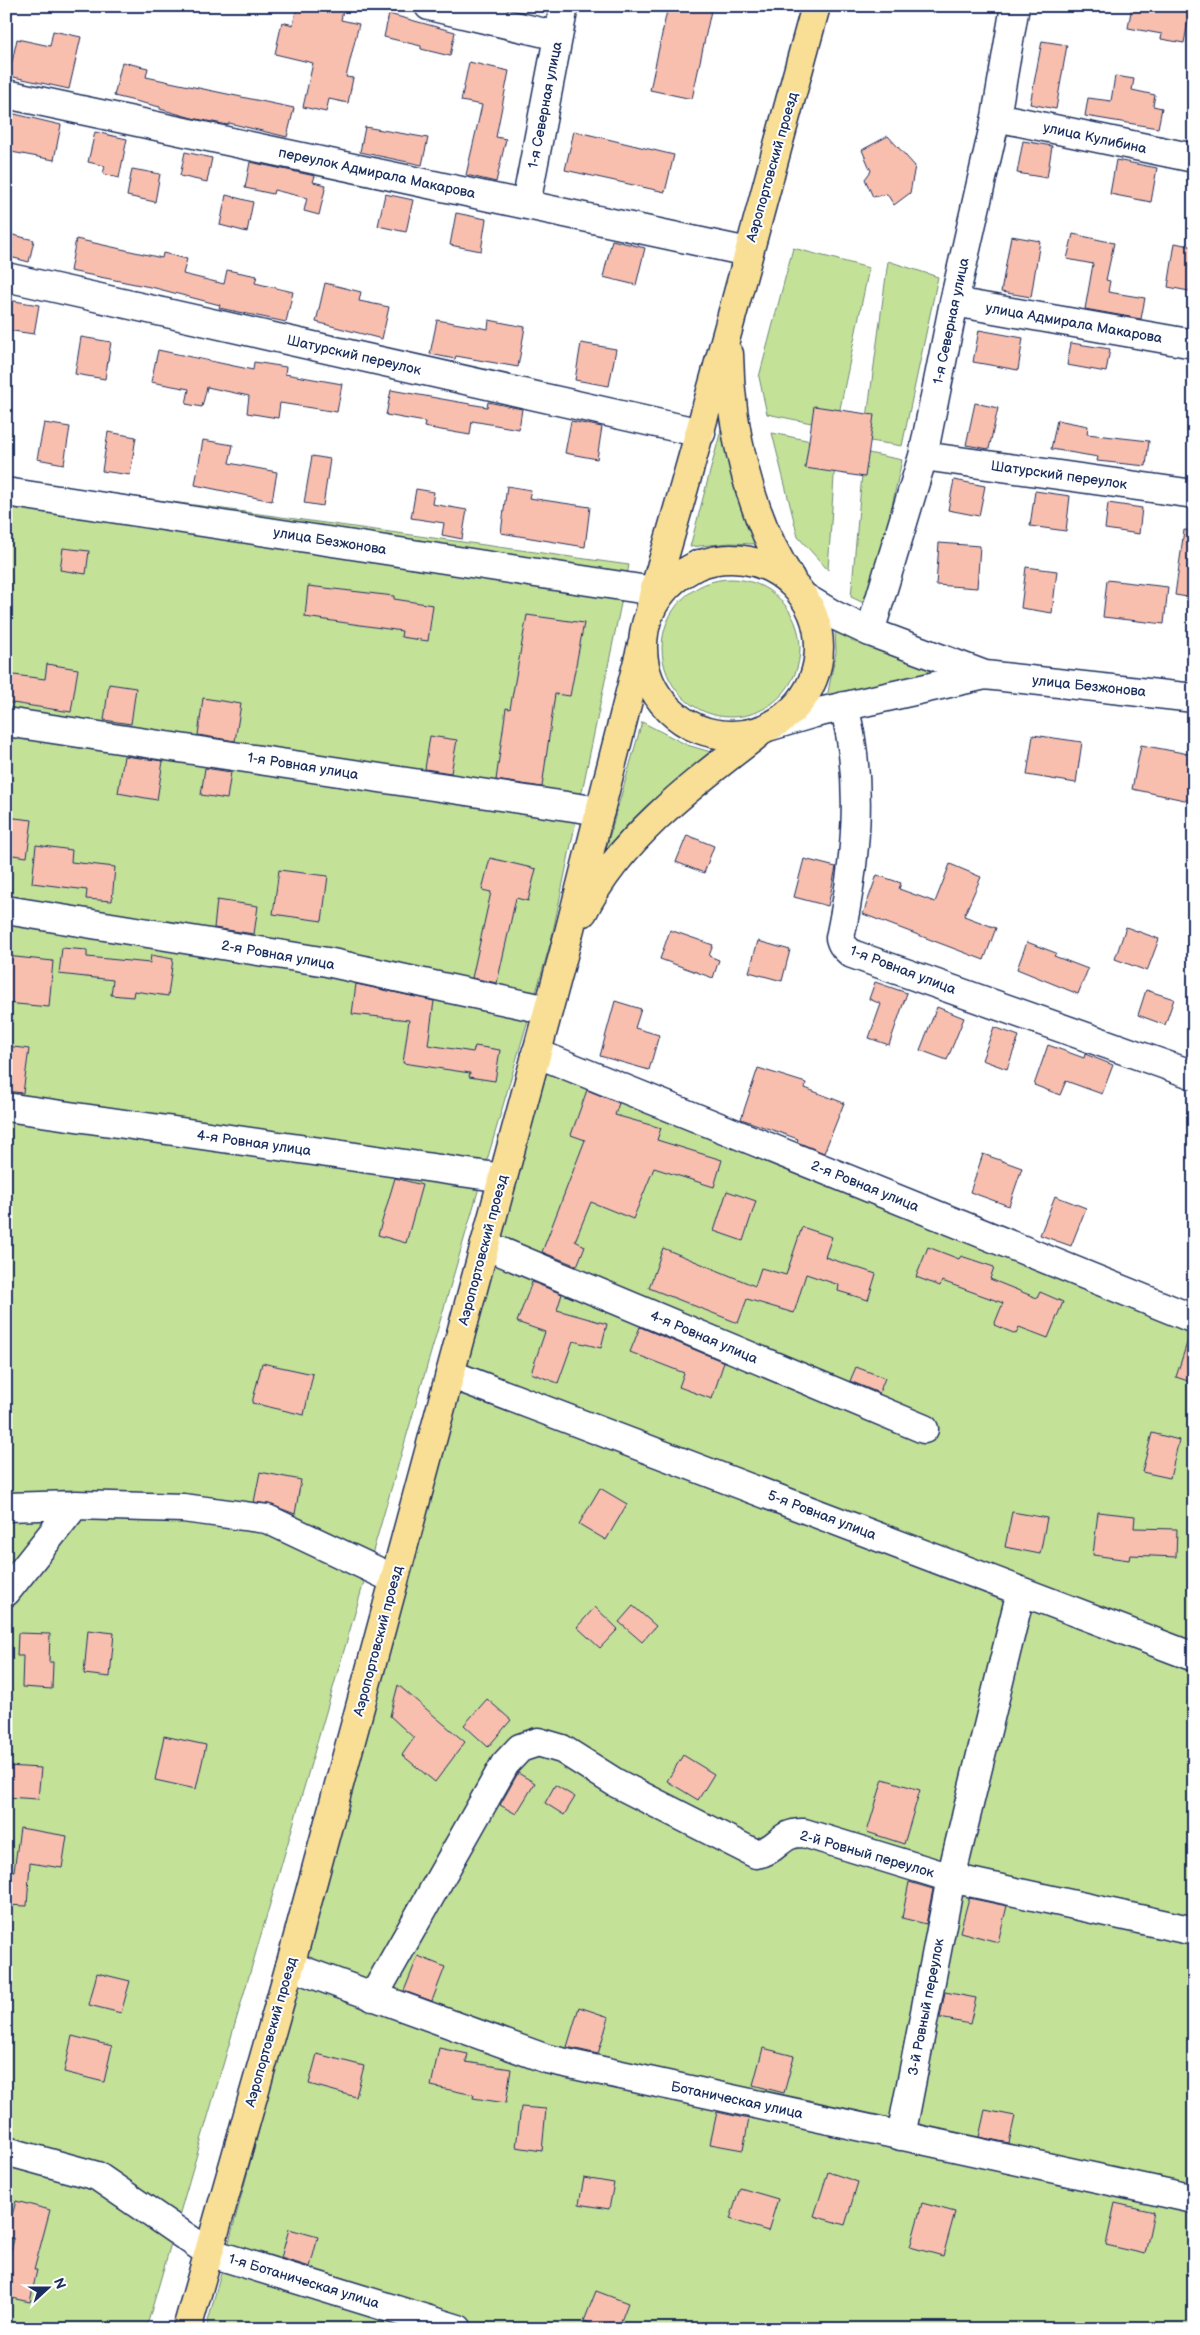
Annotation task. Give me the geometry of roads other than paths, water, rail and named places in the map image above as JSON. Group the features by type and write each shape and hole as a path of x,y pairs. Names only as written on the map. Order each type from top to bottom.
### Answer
{"main road":[{"name":"Аэропортовский проезд","path":"729,327 816,6"},
{"path":"564,952 652,601 701,433 729,327"},
{"path":"564,952 585,909 606,873 633,841 697,780 792,712 812,684 820,650 814,616 777,558 765,534 743,465 729,363 729,327"},
{"path":"699,564 734,558 768,566 800,592"},
{"path":"642,645 648,679 666,708 694,729 728,737 766,729"},
{"name":"Аэропортовский проезд","path":"187,2329 290,1966 564,952"}],"street":[{"path":"429,6 558,36"},
{"name":"1-я Северная улица","path":"526,204 564,6"},
{"name":"1-я Северная улица","path":"870,632 923,456 954,302 996,117 1015,6"},
{"name":"переулок Адмирала Макарова","path":"6,94 748,252"},
{"name":"улица Кулибина","path":"996,117 1194,158"},
{"name":"Шатурский переулок","path":"6,277 701,433"},
{"name":"улица Адмирала Макарова","path":"954,302 1194,344"},
{"name":"Шатурский переулок","path":"923,456 1194,494"},
{"name":"улица Безжонова","path":"6,492 652,601"},
{"path":"652,601 699,564"},
{"path":"800,592 834,615 870,632 985,675"},
{"path":"766,729 844,706 985,675"},
{"name":"улица Безжонова","path":"985,675 1194,698"},
{"name":"1-я Ровная улица","path":"844,706 852,735 856,768 858,817 840,938 842,945 852,954 1194,1075"},
{"name":"1-я Ровная улица","path":"6,722 600,811"},
{"name":"2-я Ровная улица","path":"6,910 327,962 548,1010"},
{"name":"2-я Ровная улица","path":"536,1053 1194,1319"},
{"name":"4-я Ровная улица","path":"6,1107 503,1178"},
{"name":"4-я Ровная улица","path":"485,1245 924,1429"},
{"name":"5-я Ровная улица","path":"450,1374 1194,1657"},
{"path":"6,1507 75,1505 183,1508 267,1519 394,1579"},
{"path":"6,1592 75,1505"},
{"name":"3-й Ровный переулок","path":"901,2136 951,1878 1021,1591"},
{"name":"2-й Ровный переулок","path":"373,1997 505,1764 520,1748 538,1742 562,1749 616,1783 756,1854 767,1851 792,1832 804,1833 951,1878 1194,1931"},
{"name":"Ботаническая улица","path":"290,1966 547,2059 1194,2199"},
{"name":"1-я Ботаническая улица","path":"6,2151 97,2176 208,2252 458,2329"}]}
